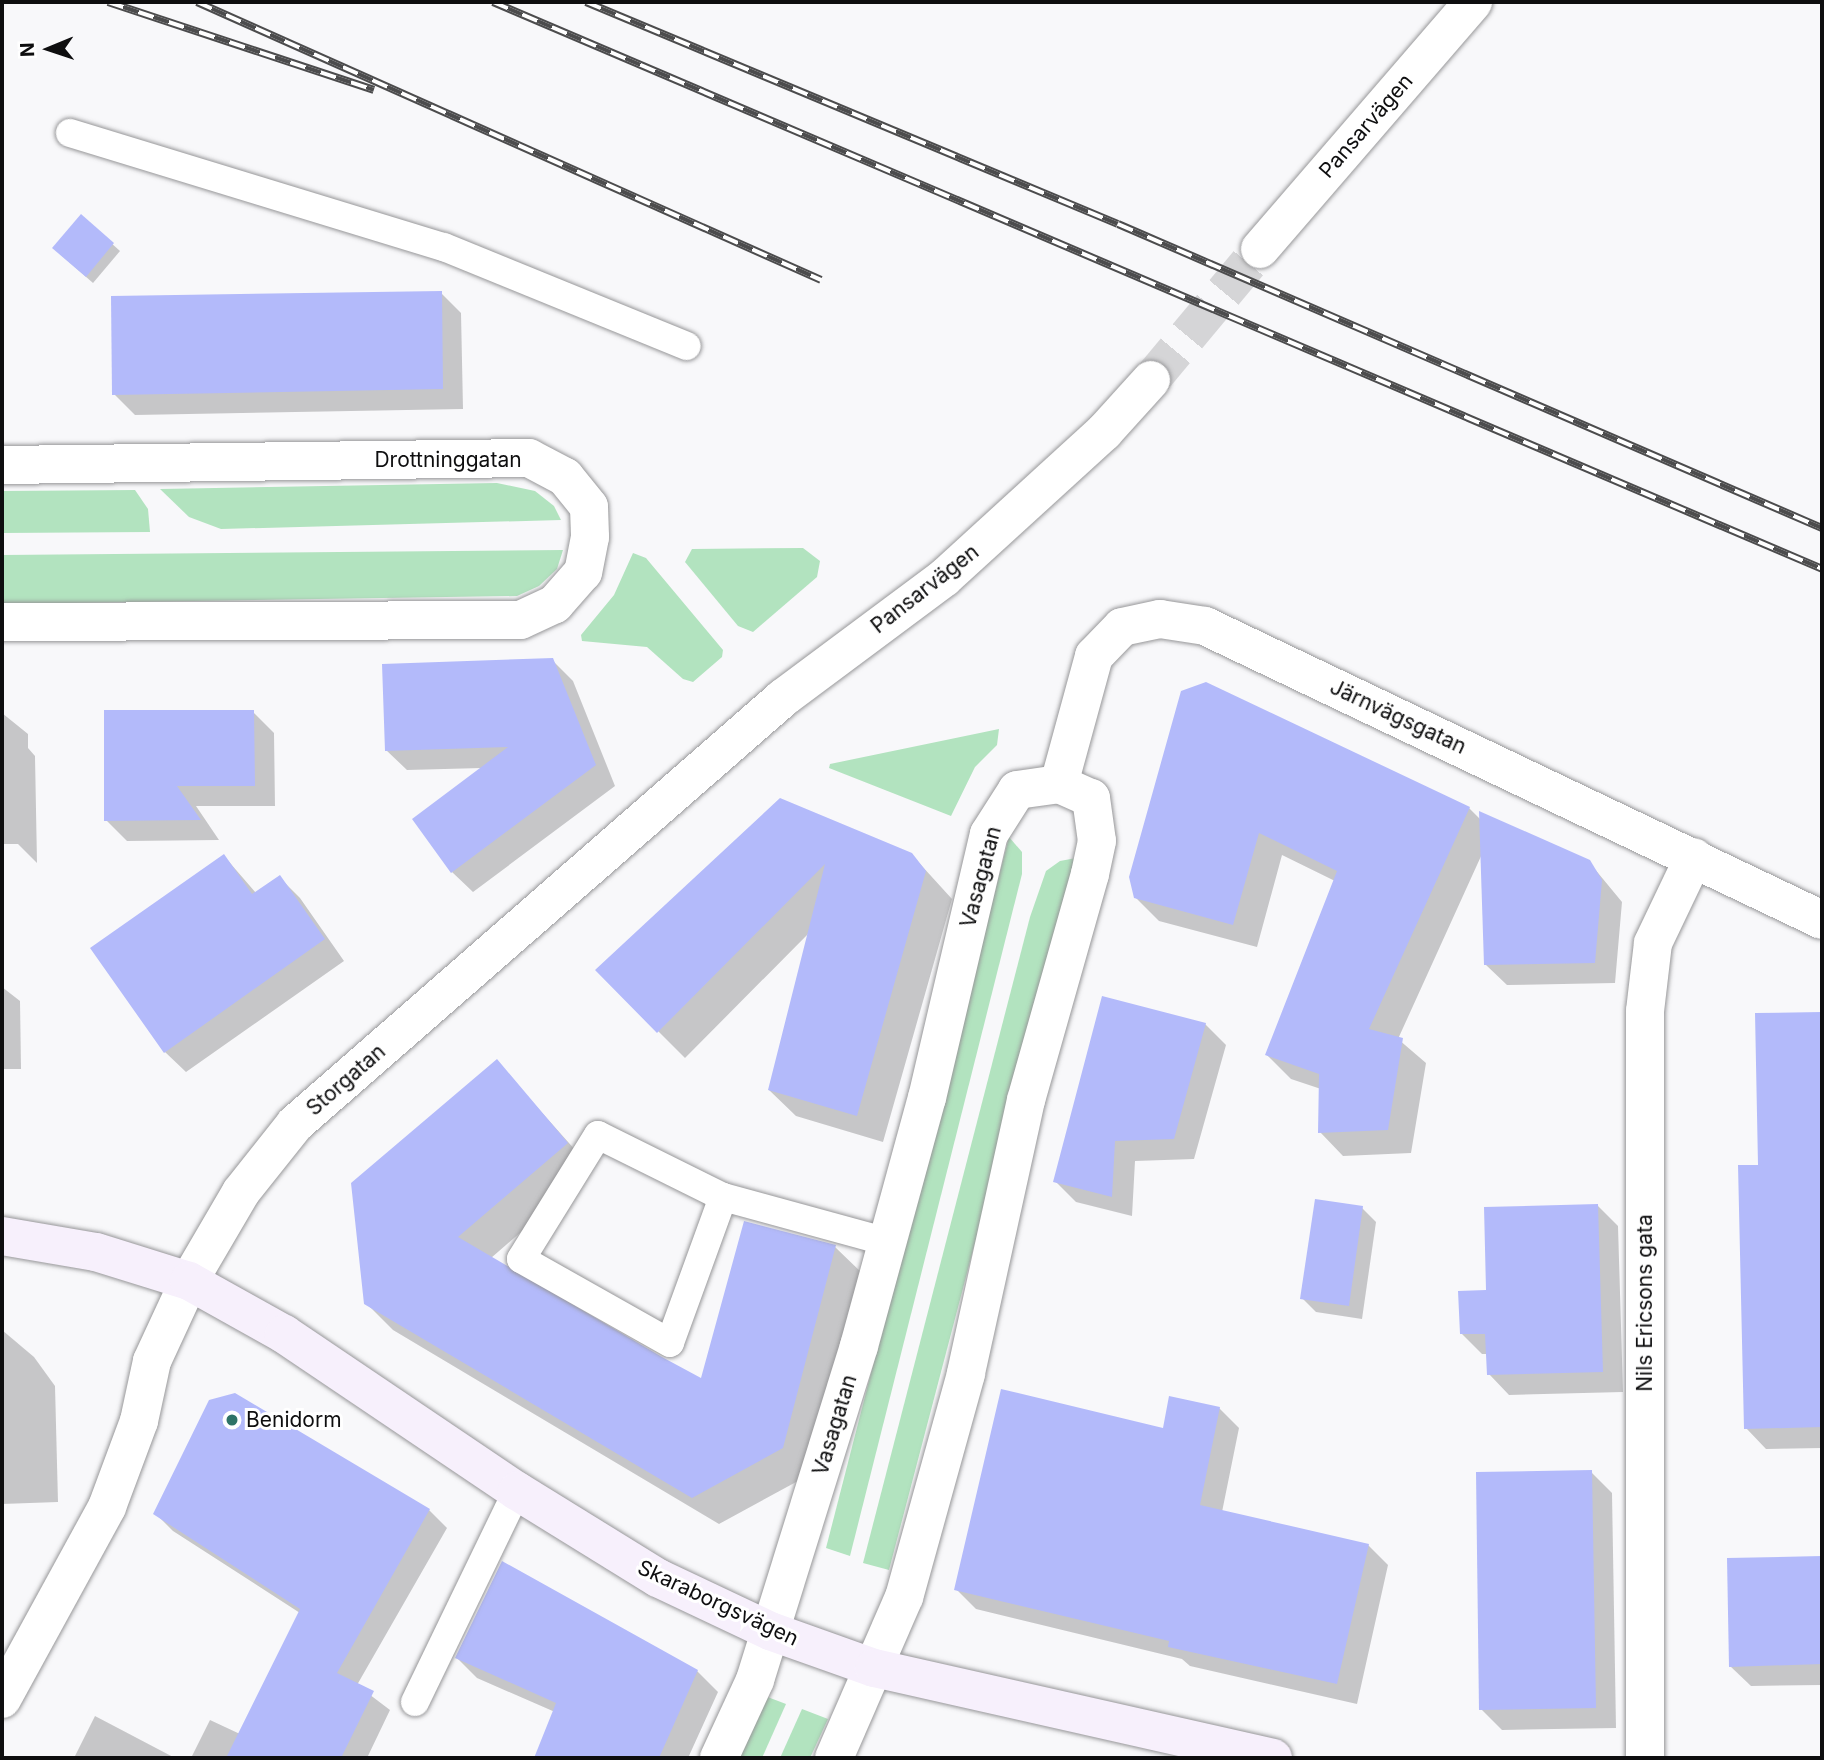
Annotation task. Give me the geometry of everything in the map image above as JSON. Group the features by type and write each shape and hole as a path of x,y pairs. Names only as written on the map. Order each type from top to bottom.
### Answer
{"street":[{"name":"Pansarvägen","path":"1260,249 1473,2"},
{"name":"Pansarvägen","path":"685,783 783,698 964,560 1104,432 1151,380"},
{"name":"Drottninggatan","path":"2,465 528,458 565,477 589,507 590,537 583,572 555,604 520,620 2,622"},
{"name":"Järnvägsgatan","path":"1059,785 1094,656 1122,627 1160,619 1205,626 1822,920"},
{"name":"Storgatan","path":"2,1699 107,1507 139,1421 152,1361 189,1281 242,1192 295,1124 685,783"},
{"name":"Vasagatan","path":"719,1758 755,1680 888,1242 927,1098 989,834 1017,790 1059,785 1091,798 1095,852 1026,1100 966,1374 904,1597 834,1758"},
{"name":"Nils Ericsons gata","path":"1646,1758 1646,1011 1653,943 1694,857"},
{"path":"2,1236 96,1252 189,1281"},
{"name":"Skaraborgsvägen","path":"189,1281 284,1334 517,1491 658,1578 770,1630 874,1668 1273,1758"}],"lane":[{"path":"69,133 444,247 687,346"},
{"path":"723,1197 670,1343 521,1259 598,1135 723,1197 888,1242"},
{"path":"415,1702 517,1491"}],"green space":[{"path":"497,483 535,491 554,506 561,520 221,529 189,517 160,489"},
{"path":"135,490 148,509 150,532 2,533 2,491"},
{"path":"803,548 820,561 817,577 753,632 738,626 685,562 692,549"},
{"path":"563,550 557,569 539,586 517,596 2,604 2,555"},
{"path":"633,553 646,558 723,650 722,657 693,682 683,679 647,647 582,641 581,635 614,595"},
{"path":"999,729 997,745 975,767 951,816 829,768 830,764"},
{"path":"1009,837 1022,852 1022,874 850,1556 826,1548"},
{"path":"1076,858 889,1570 863,1563 1030,917 1046,871 1060,861"},
{"path":"765,1696 786,1704 762,1758 737,1758"},
{"path":"802,1709 828,1719 810,1758 780,1758"}],"building":[{"path":"81,214 114,243 86,277 52,248"},
{"path":"442,291 443,389 112,395 111,296"},
{"path":"553,658 596,765 451,873 412,819 508,747 385,751 382,664"},
{"path":"1206,682 1470,807 1369,1029 1403,1038 1388,1130 1318,1133 1319,1074 1265,1055 1337,871 1259,833 1233,925 1134,898 1129,877 1181,691"},
{"path":"104,710 254,710 255,786 177,786 201,820 104,821"},
{"path":"780,798 912,853 926,871 857,1116 768,1090 825,864 657,1033 595,970"},
{"path":"1479,811 1590,860 1602,880 1595,963 1484,965"},
{"path":"224,854 252,894 280,875 325,939 164,1053 90,948"},
{"path":"1102,996 1206,1023 1174,1139 1115,1141 1112,1197 1053,1182"},
{"path":"1822,1012 1822,1427 1744,1429 1738,1165 1758,1165 1755,1013"},
{"path":"497,1059 568,1143 458,1237 662,1357 701,1378 744,1221 836,1245 783,1448 692,1498 364,1304 351,1183"},
{"path":"1315,1199 1363,1206 1349,1306 1300,1299"},
{"path":"1598,1204 1603,1372 1487,1375 1485,1334 1460,1334 1458,1291 1486,1290 1484,1207"},
{"path":"1001,1389 1163,1428 1169,1396 1220,1407 1200,1505 1369,1544 1337,1684 1168,1647 1169,1641 954,1590"},
{"path":"235,1393 430,1509 337,1673 374,1691 341,1758 226,1758 300,1609 153,1514 209,1400"},
{"path":"1592,1470 1596,1708 1479,1710 1476,1472"},
{"path":"1822,1556 1822,1664 1729,1667 1727,1558"},
{"path":"502,1561 698,1670 659,1758 534,1758 556,1703 455,1658"}],"tunnel":[{"path":"1151,380 1260,249"}],"railway":[{"path":"108,2 374,90"},
{"path":"197,2 821,280"},
{"path":"493,2 1822,569"},
{"path":"586,2 1118,224 1822,528"}],"place":[{"name":"Benidorm","path":"232,1420"}]}
